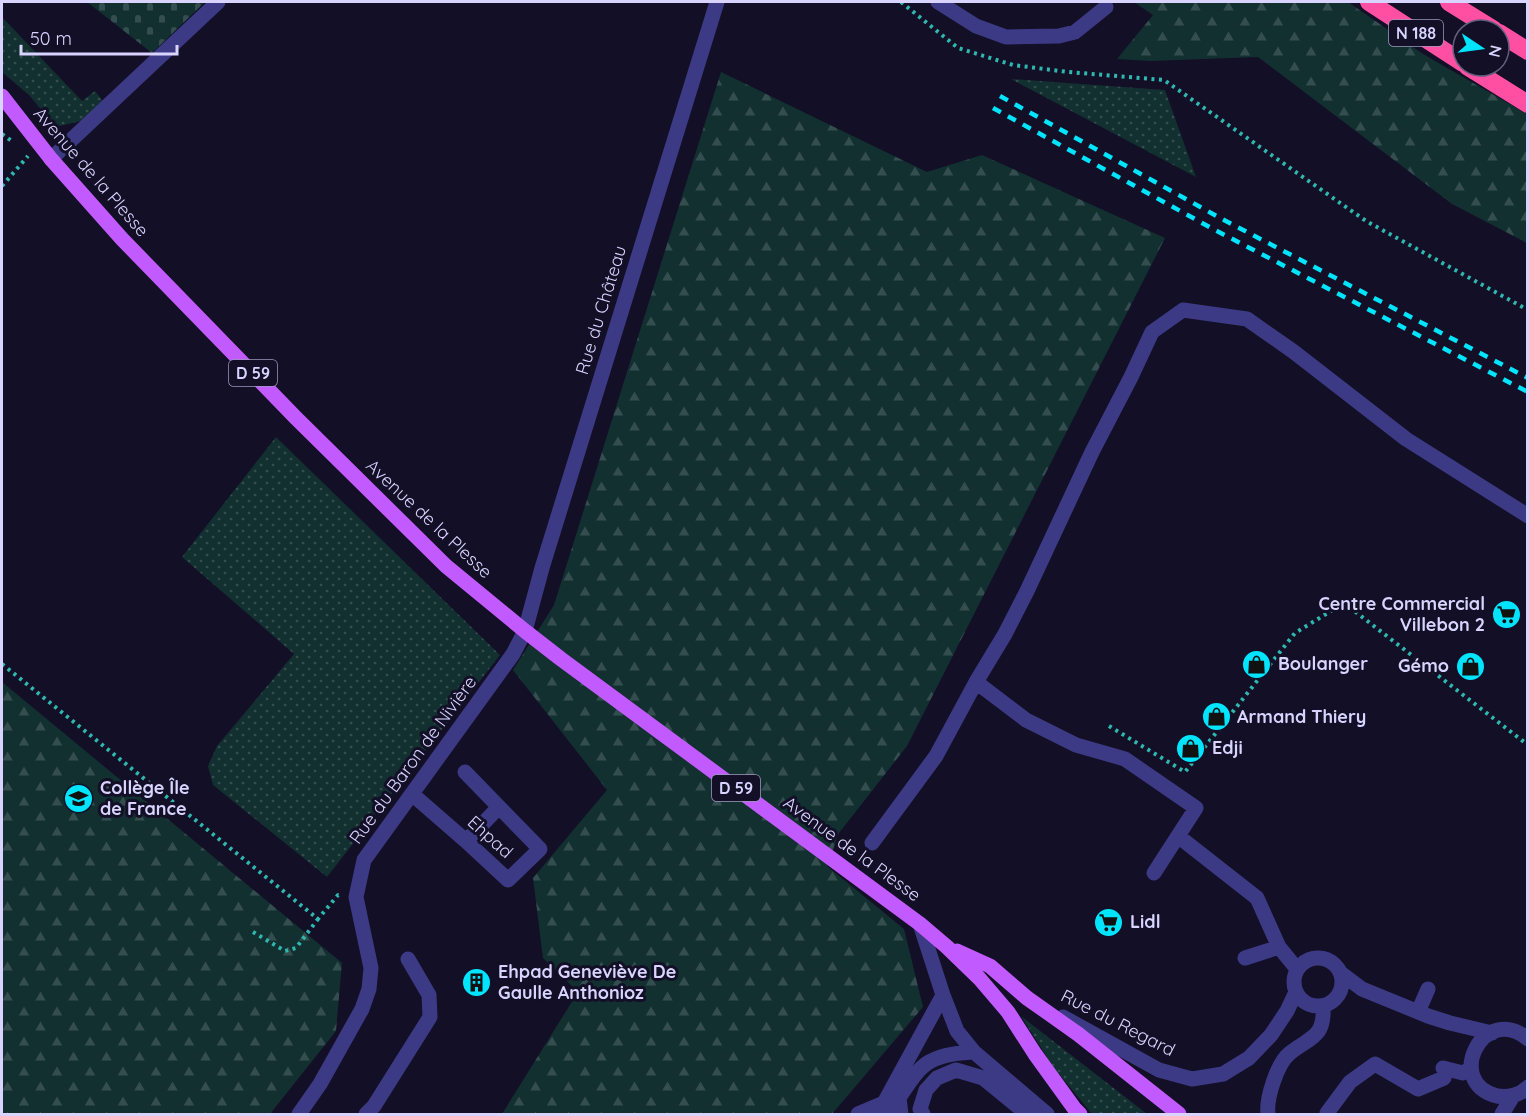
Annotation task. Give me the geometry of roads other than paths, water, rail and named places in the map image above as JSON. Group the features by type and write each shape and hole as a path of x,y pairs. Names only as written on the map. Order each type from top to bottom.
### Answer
{"highway":[{"name":"N 188","path":"1369,2 1451,55"},
{"path":"1449,2 1475,18"},
{"path":"1511,41 1527,51"},
{"path":"1486,78 1527,104"}],"main road":[{"name":"Avenue de la Plesse","path":"2,96 51,159 122,240 446,566 525,631 920,924 947,947 979,978 1008,1012 1035,1054 1080,1114"},
{"name":"Avenue de la Plesse","path":"947,947 990,966 1027,998 1078,1034 1179,1114"}],"street":[{"path":"51,159 218,2"},
{"name":"Rue du Château","path":"525,631 542,568 717,2"},
{"path":"938,2 976,26 1006,37 1059,36 1075,32 1106,7"},
{"path":"872,843 936,756 1005,634 1152,332 1183,310 1247,319 1294,352 1406,439 1527,516"},
{"name":"Rue du Baron de Nivière","path":"299,1114 320,1084 362,1009 369,989 371,968 356,897 364,860 511,656 525,631"},
{"path":"976,682 1026,720 1076,745 1125,759 1196,808 1154,873"},
{"name":"Ehpad","path":"412,794 508,880 540,849 465,772"},
{"path":"466,841 499,807"},
{"path":"1178,836 1257,898 1279,947 1297,969"},
{"path":"920,924 957,1031 974,1052 1047,1114"},
{"path":"1245,958 1279,947"},
{"path":"1317,957 1332,961 1342,974 1343,982 1338,996 1323,1006 1306,1004 1296,992 1294,976 1302,963 1309,959 1317,957"},
{"path":"366,1114 374,1106 430,1017 429,995 408,959"},
{"path":"1342,974 1362,989 1418,1012 1450,1023 1492,1033"},
{"path":"1338,996 1362,989"},
{"path":"1418,1012 1428,989"},
{"name":"Rue du Regard","path":"1027,998 1159,1070 1192,1079 1223,1074 1249,1058 1271,1035 1296,992"},
{"path":"858,1114 886,1109 943,994"},
{"path":"1268,1114 1267,1107 1276,1072 1288,1054 1316,1036 1324,1019 1323,1006"},
{"path":"1450,1023 1475,1047"},
{"path":"1527,1040 1513,1031 1502,1030 1492,1033 1482,1038 1475,1047 1471,1068 1475,1079 1491,1094 1502,1097 1513,1096 1527,1087"},
{"path":"901,1114 899,1098 915,1076 930,1061 951,1054 974,1052"},
{"path":"1327,1114 1350,1082 1375,1064 1418,1089 1444,1073 1463,1073 1471,1068"},
{"path":"923,1114 920,1108 926,1090 937,1078 956,1070 983,1078 1027,1114"},
{"path":"1502,1114 1513,1096"}],"railway":[{"path":"1000,96 1222,219 1528,378"},
{"path":"993,108 1213,229 1528,392"}],"place":[{"name":"Centre Commercial Villebon 2","path":"1506,614"},
{"name":"Boulanger","path":"1257,664"},
{"name":"Gémo","path":"1470,666"},
{"name":"Armand Thiery","path":"1216,717"},
{"name":"Edji","path":"1191,748"},
{"name":"Collège Île de France","path":"79,798"},
{"name":"Lidl","path":"1109,922"},
{"name":"Ehpad Geneviève De Gaulle Anthonioz","path":"477,982"}]}
